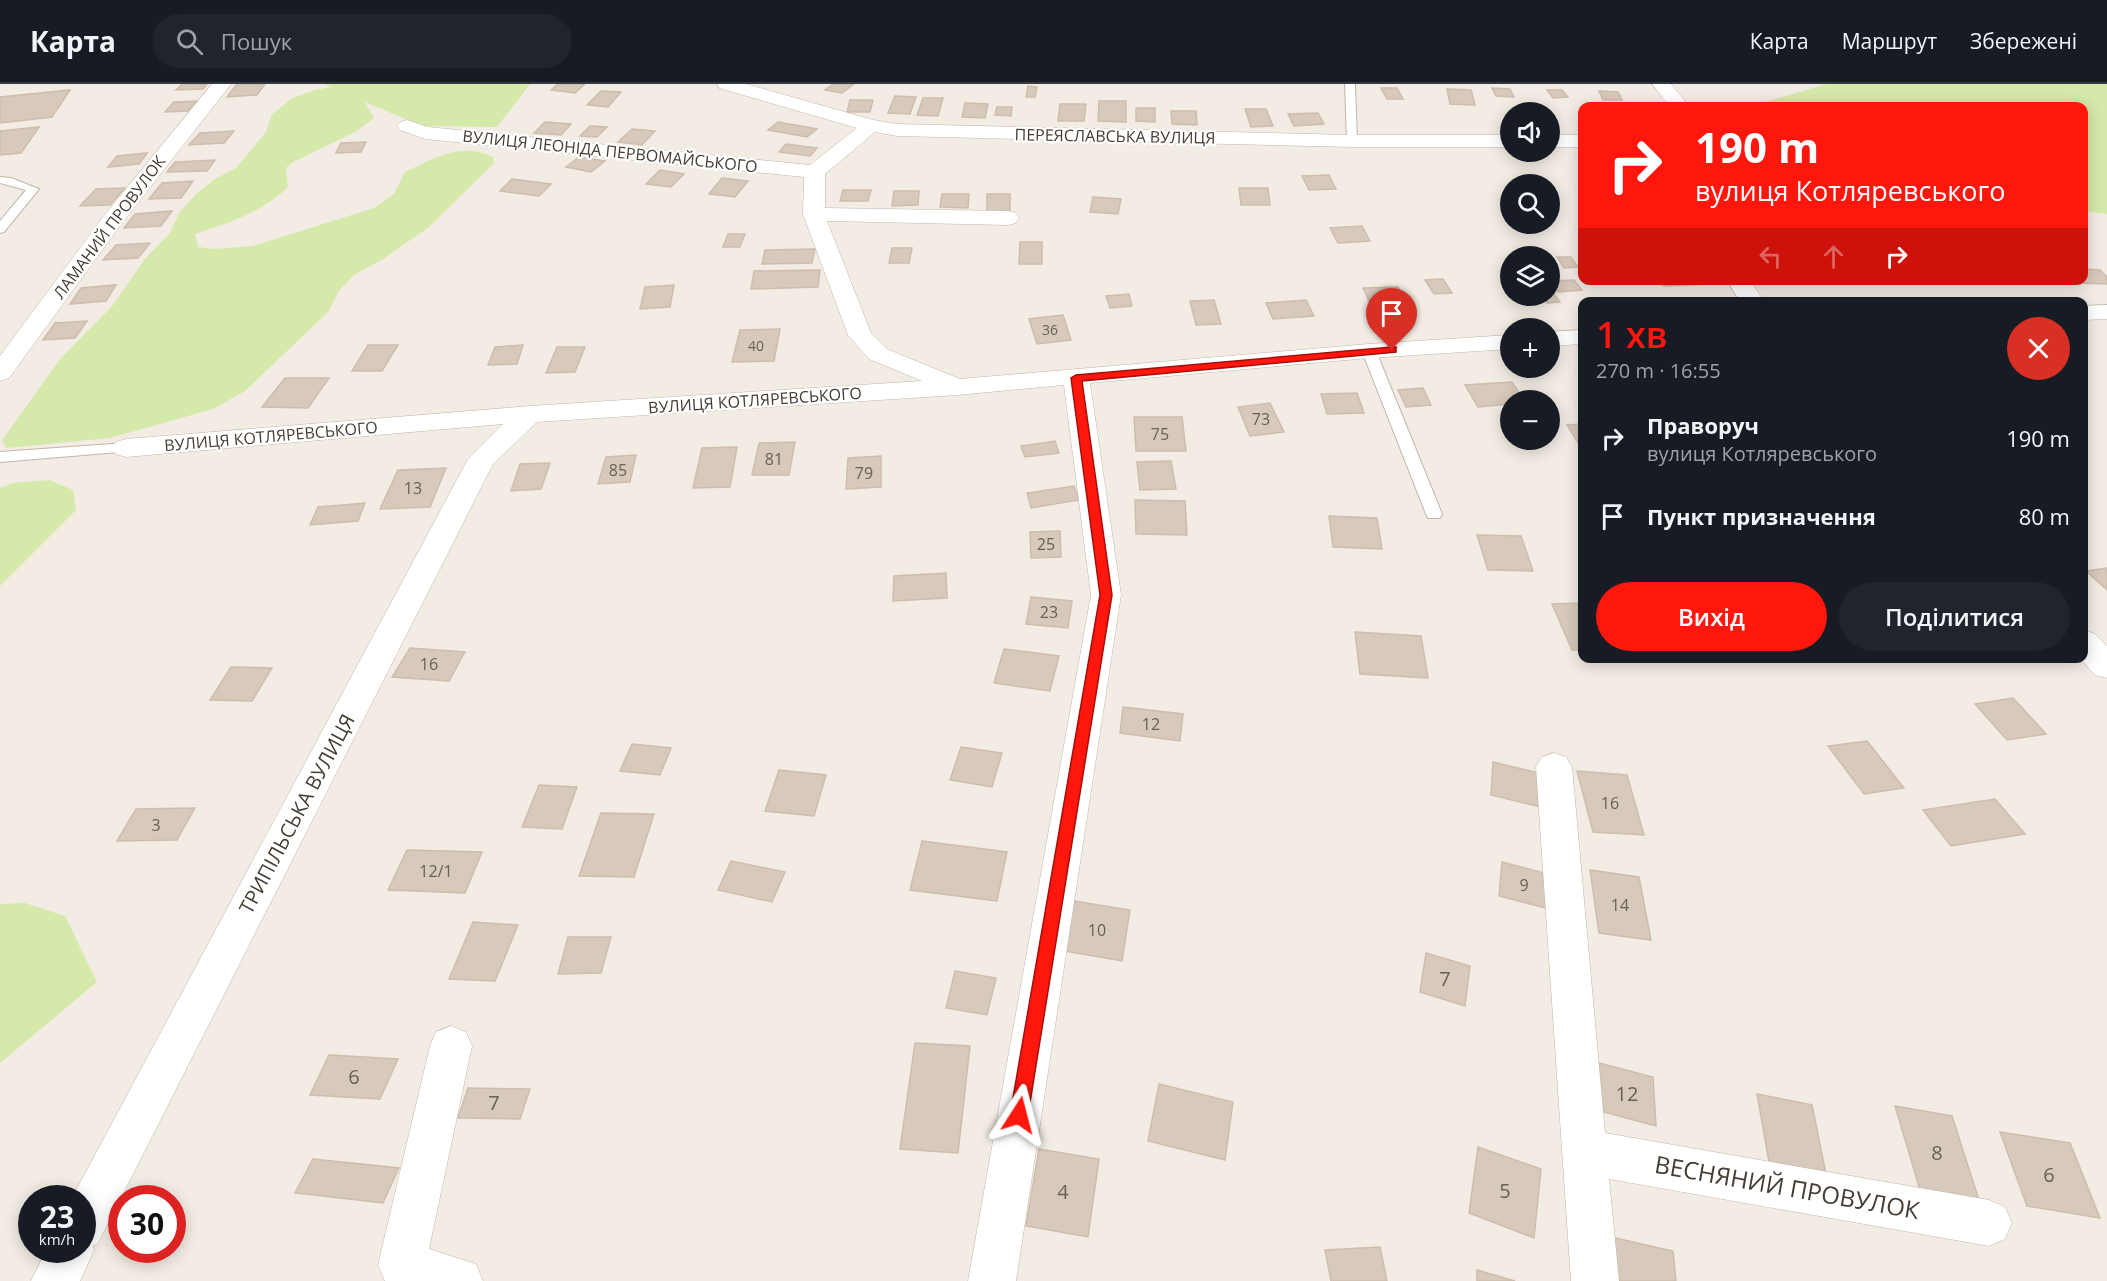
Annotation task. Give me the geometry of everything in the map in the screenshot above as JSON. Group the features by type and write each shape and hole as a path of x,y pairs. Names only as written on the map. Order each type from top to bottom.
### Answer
{"street":[{"name":"ЛАМАНИЙ ПРОВУЛОК","path":"0,373 111,222 222,84"},
{"name":"ПЕРЕЯСЛАВСЬКА ВУЛИЦЯ","path":"726,84 871,126 897,130 1352,141 1500,141"},
{"path":"1661,84 1676,102"},
{"name":"ВУЛИЦЯ ЛЕОНІДА ПЕРВОМАЙСЬКОГО","path":"407,126 426,133 815,172"},
{"path":"871,126 815,172 814,214 860,335 878,354 957,387"},
{"path":"1560,141 1578,141"},
{"path":"814,214 1008,218"},
{"path":"2088,313 2107,312"},
{"path":"1560,338 1578,337"},
{"name":"ВУЛИЦЯ КОТЛЯРЕВСЬКОГО","path":"126,448 530,414 957,387 1369,351 1500,343"},
{"path":"992,1281 1106,595 1076,378"},
{"name":"ТРИПІЛЬСЬКА ВУЛИЦЯ","path":"96,1200 482,459 530,414"},
{"path":"2088,646 2107,666"},
{"path":"1554,767 1594,1281"},
{"path":"451,1046 402,1265 459,1281"},
{"name":"ВЕСНЯНИЙ ПРОВУЛОК","path":"1585,1152 1989,1223"},
{"path":"55,1281 64,1263"}],"lane":[{"path":"1350,84 1352,141"},
{"path":"0,180 7,180 33,189 0,229"},
{"path":"1369,351 1434,514"},
{"name":"ВУЛИЦЯ КОТЛЯРЕВСЬКОГО","path":"0,457 126,448"}],"green space":[{"path":"324,84 530,84 497,127 422,126 365,102 374,118 357,131 293,162 286,168 288,187 278,196 244,216 195,234 198,247 213,249 253,246 374,208 394,194 405,172 437,157 458,151 470,151 493,157 494,163 429,227 383,259 354,275 338,292 329,311 245,391 213,409 110,438 6,448 2,440 61,358 113,305 144,260 170,233 179,213 197,193 215,179 236,168 266,132 272,114 293,98 331,87"},
{"path":"1827,84 2107,84 2107,214 2088,212 2088,102 1765,102"},
{"path":"49,480 73,490 76,510 0,586 0,488 12,483"},
{"path":"25,903 65,916 97,982 0,1063 0,904"}],"building":[{"path":"182,84 207,84 203,89 176,90"},
{"path":"237,84 265,84 257,95 227,97"},
{"path":"558,84 585,84 575,93 551,90"},
{"path":"833,84 854,84 842,93 825,90"},
{"path":"1028,86 1037,87 1035,97 1026,97"},
{"path":"1381,88 1397,88 1403,99 1387,99"},
{"path":"1492,88 1510,89 1514,97 1496,96"},
{"path":"1447,89 1471,90 1475,105 1450,104"},
{"path":"70,90 52,117 0,123 0,97"},
{"path":"1547,90 1562,90 1568,97 1553,98"},
{"path":"601,91 621,92 608,107 587,105"},
{"path":"1599,91 1618,92 1622,100 1603,100"},
{"path":"895,96 916,97 910,114 888,113"},
{"path":"923,98 943,98 938,116 917,115"},
{"path":"850,100 873,100 870,112 847,112"},
{"path":"197,101 188,111 165,112 174,102"},
{"path":"1099,101 1126,101 1126,122 1098,121"},
{"path":"965,103 988,104 985,118 962,117"},
{"path":"1060,104 1086,104 1084,121 1058,121"},
{"path":"997,107 1012,107 1011,116 995,115"},
{"path":"1136,108 1155,108 1155,122 1136,121"},
{"path":"1245,109 1266,109 1273,126 1251,127"},
{"path":"1171,111 1196,111 1197,125 1172,124"},
{"path":"1318,113 1324,124 1294,126 1288,114"},
{"path":"545,122 571,124 561,135 534,133"},
{"path":"778,122 817,129 807,137 768,130"},
{"path":"590,126 607,127 597,137 580,136"},
{"path":"39,127 21,153 0,155 0,131"},
{"path":"632,129 655,131 642,145 618,142"},
{"path":"234,131 224,143 189,145 200,133"},
{"path":"366,142 361,152 336,153 341,143"},
{"path":"786,144 817,148 810,156 779,152"},
{"path":"147,153 139,164 108,167 117,156"},
{"path":"579,157 605,161 591,172 566,167"},
{"path":"215,160 207,171 167,172 175,162"},
{"path":"660,170 684,174 671,187 646,184"},
{"path":"1329,175 1336,189 1309,190 1302,176"},
{"path":"722,178 748,181 735,197 709,194"},
{"path":"512,179 551,184 539,196 500,191"},
{"path":"193,181 181,198 149,199 162,183"},
{"path":"125,188 110,205 80,206 96,189"},
{"path":"1239,188 1268,188 1270,205 1241,205"},
{"path":"843,190 871,190 868,201 840,201"},
{"path":"894,191 919,191 918,205 892,206"},
{"path":"942,194 969,194 968,208 940,207"},
{"path":"987,194 1010,194 1010,212 987,212"},
{"path":"1093,197 1121,199 1118,214 1090,212"},
{"path":"172,211 161,226 124,228 135,214"},
{"path":"1362,226 1370,241 1338,243 1330,228"},
{"path":"728,234 745,234 740,247 723,247"},
{"path":"1020,242 1042,242 1042,264 1019,264"},
{"path":"150,243 138,258 103,260 116,245"},
{"path":"892,248 912,248 909,263 889,263"},
{"path":"815,249 812,263 762,264 765,250"},
{"path":"1560,257 1571,257 1578,267 1564,268"},
{"path":"2088,269 2100,270 2107,277 2107,284 2088,283"},
{"path":"820,270 818,287 751,289 754,271"},
{"path":"1443,279 1452,293 1434,294 1425,280"},
{"path":"1574,280 1582,290 1560,292 1560,281"},
{"path":"116,285 106,301 70,304 81,288"},
{"path":"674,285 670,307 640,309 645,287"},
{"path":"1398,287 1411,313 1375,314 1363,288"},
{"path":"1129,294 1132,306 1110,308 1106,296"},
{"path":"1214,300 1221,324 1196,325 1190,301"},
{"path":"1306,300 1314,316 1273,319 1266,303"},
{"path":"1063,315 1071,340 1037,344 1029,319"},
{"path":"87,321 75,338 43,340 55,323"},
{"path":"780,329 774,361 732,362 740,330"},
{"path":"368,345 398,345 382,371 352,371"},
{"path":"523,345 517,364 488,365 495,347"},
{"path":"557,347 585,347 575,372 546,373"},
{"path":"285,378 329,378 308,408 262,407"},
{"path":"1512,382 1517,390 1500,390 1500,405 1478,407 1465,385"},
{"path":"1423,388 1431,405 1406,407 1398,390"},
{"path":"1357,393 1364,413 1327,414 1321,394"},
{"path":"1270,403 1284,432 1250,436 1238,407"},
{"path":"1134,417 1182,417 1186,451 1136,451"},
{"path":"1578,424 1578,443 1567,425"},
{"path":"1055,441 1059,453 1025,457 1021,446"},
{"path":"795,442 789,475 752,475 759,443"},
{"path":"737,447 730,487 693,488 702,448"},
{"path":"636,455 630,482 598,484 606,457"},
{"path":"881,456 881,487 846,489 848,458"},
{"path":"1171,461 1176,489 1140,490 1137,462"},
{"path":"550,463 541,489 511,491 520,464"},
{"path":"446,468 430,507 380,509 398,470"},
{"path":"1074,486 1079,500 1031,508 1027,493"},
{"path":"1135,500 1185,501 1187,535 1136,534"},
{"path":"365,503 358,521 310,525 318,507"},
{"path":"1329,516 1377,518 1382,549 1333,547"},
{"path":"1060,531 1061,557 1031,558 1030,532"},
{"path":"1477,535 1521,536 1533,571 1488,570"},
{"path":"2107,568 2107,590 2088,573 2088,571"},
{"path":"946,573 947,598 893,601 894,576"},
{"path":"1031,597 1072,601 1068,628 1026,624"},
{"path":"1578,603 1578,650 1572,650 1552,604"},
{"path":"1355,632 1421,636 1428,678 1360,674"},
{"path":"410,648 465,652 449,681 392,677"},
{"path":"1004,649 1059,656 1050,691 994,683"},
{"path":"231,667 272,668 252,701 210,700"},
{"path":"2013,698 2046,734 2007,740 1975,704"},
{"path":"1123,707 1183,714 1180,741 1120,733"},
{"path":"1867,741 1904,788 1864,794 1828,746"},
{"path":"632,744 671,748 660,775 620,771"},
{"path":"961,747 1002,753 992,787 950,780"},
{"path":"1493,762 1543,774 1541,807 1491,795"},
{"path":"779,770 826,775 814,816 765,811"},
{"path":"1577,771 1627,775 1644,835 1593,832"},
{"path":"539,785 577,787 562,829 522,827"},
{"path":"1995,799 2025,834 1951,846 1923,810"},
{"path":"195,808 177,840 117,841 136,809"},
{"path":"601,813 654,814 634,877 579,876"},
{"path":"922,841 1007,852 997,901 910,890"},
{"path":"407,850 482,852 465,893 388,890"},
{"path":"731,861 785,872 772,902 718,890"},
{"path":"1502,862 1548,874 1546,908 1499,896"},
{"path":"1590,870 1639,877 1651,940 1599,933"},
{"path":"1074,901 1130,910 1122,961 1064,951"},
{"path":"473,922 518,925 495,981 449,979"},
{"path":"568,937 611,937 601,973 558,974"},
{"path":"1426,953 1470,966 1465,1006 1420,992"},
{"path":"955,971 996,978 987,1015 946,1008"},
{"path":"915,1043 970,1046 958,1153 900,1149"},
{"path":"329,1055 398,1059 380,1099 310,1095"},
{"path":"1599,1063 1653,1077 1656,1126 1600,1111"},
{"path":"1159,1084 1233,1102 1225,1160 1148,1141"},
{"path":"468,1088 530,1089 520,1119 458,1118"},
{"path":"1757,1094 1812,1105 1827,1179 1770,1167"},
{"path":"1895,1106 1952,1116 1979,1200 1920,1190"},
{"path":"2000,1132 2070,1143 2100,1218 2027,1206"},
{"path":"1478,1147 1541,1169 1534,1238 1469,1213"},
{"path":"1039,1149 1099,1159 1088,1237 1026,1226"},
{"path":"313,1159 399,1168 383,1203 295,1193"},
{"path":"1611,1237 1673,1251 1676,1281 1614,1281"},
{"path":"1380,1247 1387,1281 1331,1281 1325,1250"},
{"path":"1477,1270 1515,1281 1477,1281"}],"route":[{"path":"1019,1115 1106,595 1076,378 1392,350"}]}
